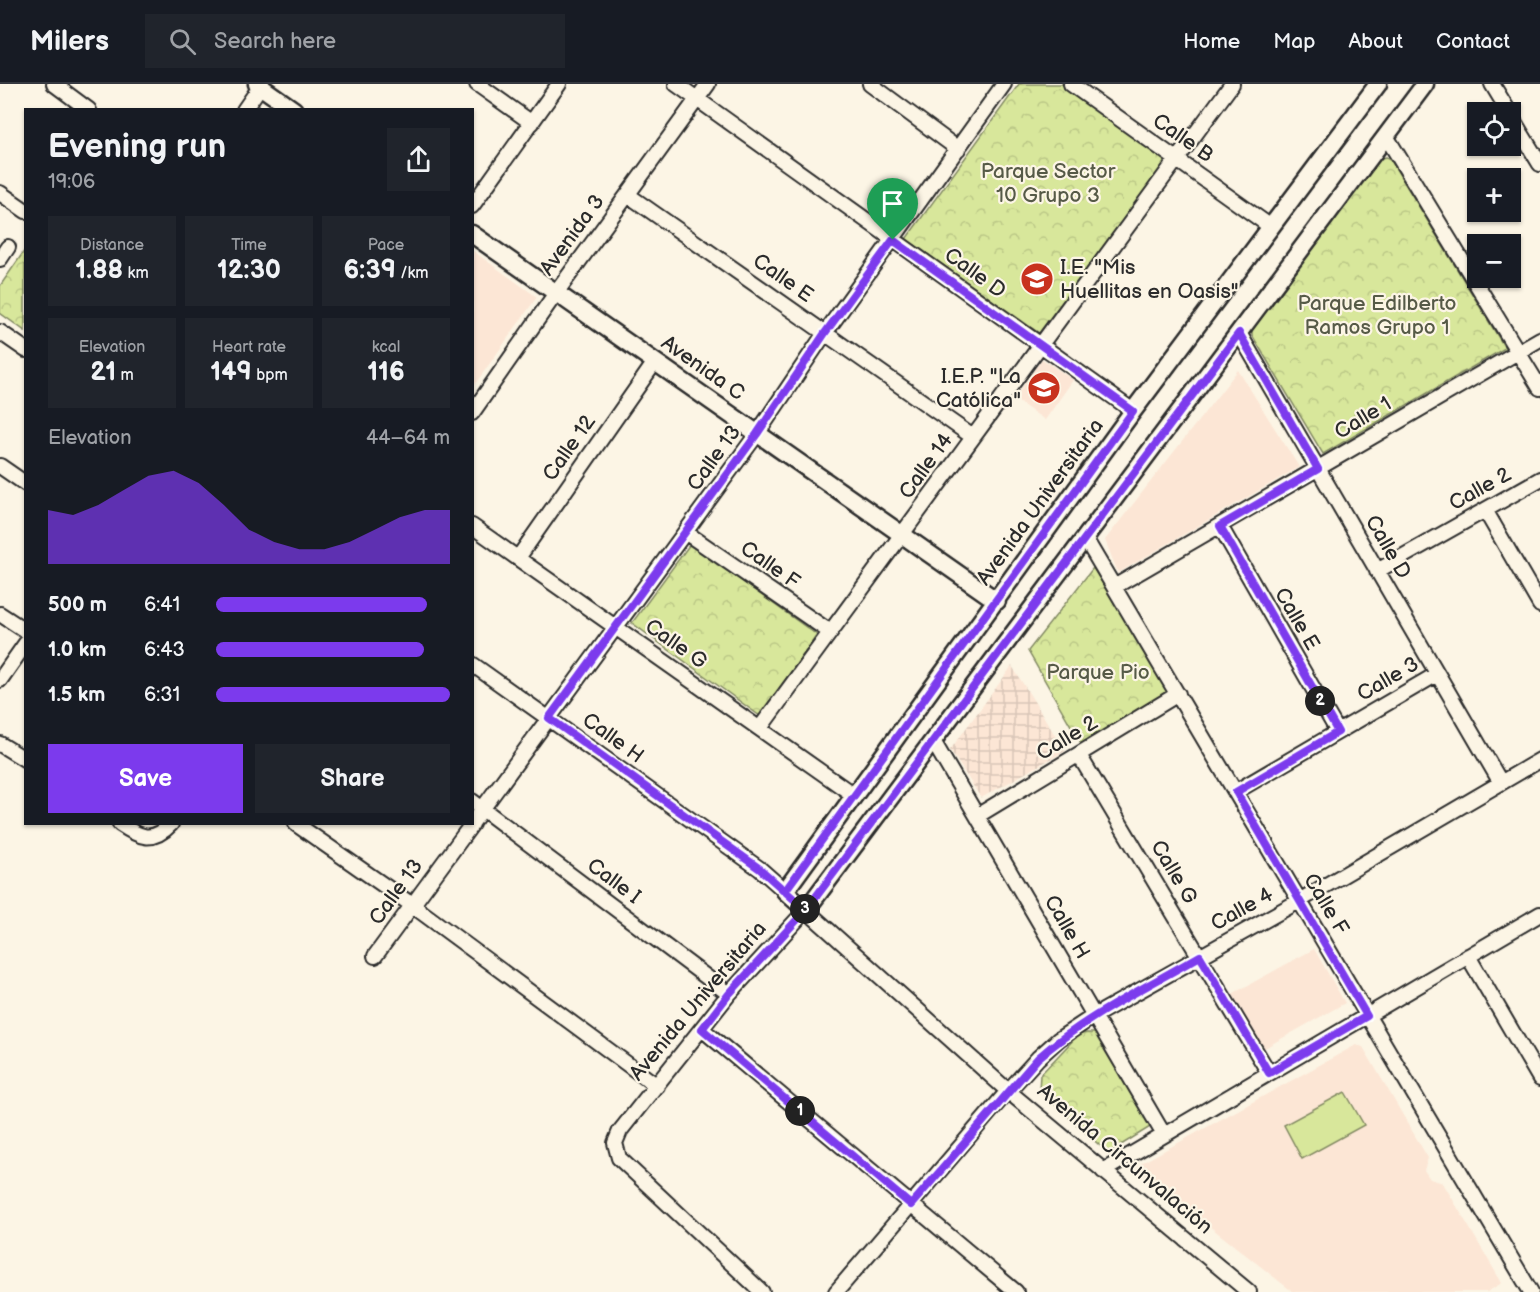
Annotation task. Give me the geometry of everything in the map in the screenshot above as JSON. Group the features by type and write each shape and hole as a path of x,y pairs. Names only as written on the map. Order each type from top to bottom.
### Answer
{"street":[{"path":"54,84 86,108"},
{"path":"477,84 532,123"},
{"path":"474,203 560,84"},
{"name":"Calle D","path":"676,84 1133,411"},
{"name":"Avenida 3","path":"474,410 708,84"},
{"path":"870,84 958,149"},
{"name":"Calle 13","path":"478,805 549,718 757,434 825,333 1004,84"},
{"name":"Calle B","path":"1071,84 1271,227"},
{"name":"Calle 14","path":"760,728 1232,84"},
{"name":"Avenida Universitaria","path":"785,891 1133,411 1378,84"},
{"name":"Avenida Universitaria","path":"762,1292 619,1158 615,1143 620,1131 729,994 806,910 1425,84"},
{"path":"1492,84 1503,102"},
{"path":"245,108 260,85 291,108"},
{"path":"1521,132 1540,164"},
{"path":"1386,136 1540,388"},
{"path":"0,193 24,210"},
{"name":"Calle E","path":"628,195 974,437"},
{"name":"Avenida C","path":"474,235 997,601"},
{"path":"0,259 8,247"},
{"path":"0,332 24,349"},
{"name":"Calle D","path":"1239,333 1501,783"},
{"name":"Calle 1","path":"1114,587 1540,339"},
{"name":"Calle 12","path":"518,558 654,362"},
{"path":"0,466 24,483"},
{"name":"Calle 2","path":"1377,571 1540,479"},
{"path":"1485,510 1540,606"},
{"name":"Calle E","path":"1220,526 1338,732"},
{"name":"Calle G","path":"474,527 855,796"},
{"name":"Calle F","path":"685,532 830,632"},
{"name":"Calle F","path":"1085,538 1531,1292"},
{"path":"0,614 24,630"},
{"path":"0,680 24,646"},
{"name":"Calle H","path":"474,665 760,869 785,891"},
{"name":"Calle 3","path":"1236,792 1437,674"},
{"name":"Calle 2","path":"977,816 1178,694"},
{"name":"Calle H","path":"933,741 1164,1135"},
{"path":"0,744 24,759"},
{"name":"Calle G","path":"1079,754 1269,1073"},
{"name":"Calle 4","path":"836,1292 1008,1091 1059,1039 1094,1016 1299,901 1540,760"},
{"name":"Calle I","path":"478,805 729,994"},
{"path":"121,825 139,837 152,836 170,825"},
{"path":"297,825 411,905 657,1086"},
{"name":"Calle 13","path":"375,956 471,825"},
{"name":"Avenida Circunvalación","path":"785,891 1008,1091 1249,1292"},
{"path":"1103,1171 1540,914"},
{"path":"1468,956 1540,1079"},
{"path":"702,1029 1016,1292"}],"shaded area":[{"path":"474,252 537,297 474,386"},
{"name":"I.E.P. \"La Católica\"","path":"1042,359 1073,380 1045,420 1014,399"},
{"path":"1238,370 1299,467 1118,573 1105,540"},
{"path":"1012,666 1065,751 981,798 950,750"},
{"path":"1314,949 1345,1003 1263,1049 1232,994"},
{"path":"1356,1045 1363,1047 1428,1158 1424,1170 1430,1179 1443,1183 1502,1283 1487,1292 1293,1292 1138,1170 1138,1165"}],"green space":[{"name":"Parque Sector 10 Grupo 3","path":"1019,84 1067,84 1168,159 1039,333 906,239"},
{"name":"Parque Edilberto Ramos Grupo 1","path":"1381,158 1390,159 1505,348 1323,454 1252,335 1252,327"},
{"path":"24,251 24,330 0,313 0,286"},
{"path":"690,544 817,635 760,716 632,623"},
{"name":"Parque Pio","path":"1093,568 1171,692 1082,745 1028,651"},
{"path":"1096,1033 1155,1124 1108,1153 1039,1090 1040,1075 1078,1035"},
{"path":"1345,1092 1364,1125 1302,1159 1284,1125"}],"place":[{"name":"I.E. \"Mis Huellitas en Oasis\"","path":"1037,279"},
{"name":"I.E.P. \"La Católica\"","path":"1044,388"}],"route":[{"path":"893,240 825,333 757,434 549,718 760,869 806,910 729,994 702,1029 911,1205 1008,1091 1059,1039 1094,1016 1200,956 1269,1073 1367,1016 1236,792 1338,732 1220,526 1318,469 1239,333 806,910 785,891 1133,411 893,240"}]}
